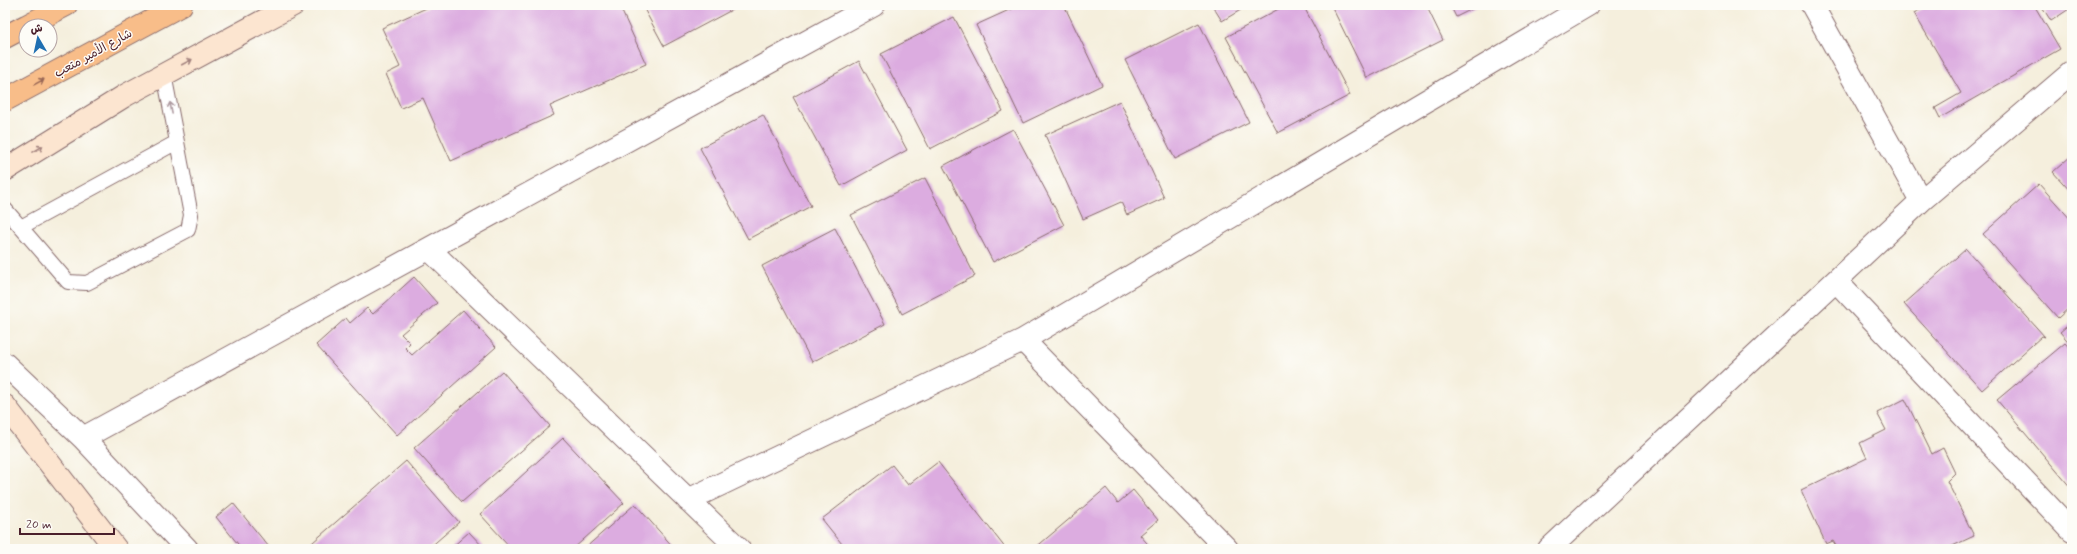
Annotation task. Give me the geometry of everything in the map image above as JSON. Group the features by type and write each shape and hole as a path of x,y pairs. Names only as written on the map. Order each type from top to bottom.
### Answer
{"main road":[{"path":"41,18 66,5"},
{"name":"شارع الأمير متعب","path":"5,100 181,5"},
{"path":"5,170 126,95 293,5"},
{"path":"5,37 18,30"},
{"path":"5,406 116,549"}],"street":[{"path":"83,438 874,5"},
{"path":"688,500 1023,340 1588,5"},
{"path":"1812,5 1921,201"},
{"path":"1549,549 1921,201 2072,72"},
{"path":"429,249 739,549"},
{"path":"1836,281 2072,531"},
{"path":"1023,340 1227,549"},
{"path":"5,364 83,438 186,549"}],"lane":[{"path":"5,209 68,282 87,283 188,230 191,214 164,74"},
{"path":"20,227 177,142"}],"building":[{"path":"433,5 619,5 646,64 550,106 554,115 451,161 423,98 401,108 386,74 400,67 382,28"},
{"path":"642,5 741,5 664,46"},
{"path":"1020,5 1064,5 1102,85 1023,123 976,25"},
{"path":"1212,5 1249,5 1222,21"},
{"path":"1286,5 1303,5 1350,95 1278,133 1226,37"},
{"path":"1331,5 1426,5 1443,40 1367,78"},
{"path":"1450,5 1480,5 1456,17"},
{"path":"1928,5 2034,5 2060,49 1940,118 1935,108 1961,93 1914,13"},
{"path":"2041,5 2072,5 2072,7 2051,21"},
{"path":"954,17 1003,111 930,149 881,54"},
{"path":"1199,23 1249,122 1175,159 1125,60"},
{"path":"859,61 907,150 841,186 793,97"},
{"path":"1120,101 1164,198 1127,215 1121,202 1083,219 1045,135"},
{"path":"763,115 811,206 748,239 700,148"},
{"path":"1013,129 1064,225 993,262 943,166"},
{"path":"2072,155 2072,193 2053,172"},
{"path":"925,178 975,276 902,314 851,215"},
{"path":"2039,184 2072,221 2072,305 2058,318 1983,234"},
{"path":"835,228 885,324 812,362 762,266"},
{"path":"1966,249 2045,337 2042,336 1982,390 1904,304"},
{"path":"414,277 437,303 401,334 410,343 405,348 412,355 463,310 496,347 397,435 316,345 346,318 350,323 367,308 373,314"},
{"path":"2072,322 2072,346 2060,332"},
{"path":"2065,343 2072,351 2072,489 1997,400"},
{"path":"502,371 550,426 462,502 414,448"},
{"path":"1905,399 1932,454 1943,448 1955,473 1947,481 1974,536 1946,549 1838,549 1833,541 1826,544 1801,490 1867,458 1860,443 1886,430 1877,413"},
{"path":"563,438 624,503 573,549 512,549 480,514"},
{"path":"406,461 459,522 428,549 305,549"},
{"path":"938,462 1006,549 846,549 822,519 892,465 908,485"},
{"path":"1106,488 1118,503 1133,490 1158,520 1140,535 1152,549 1034,549"},
{"path":"233,503 269,547 266,549 242,549 216,517"},
{"path":"635,504 675,549 584,549"},
{"path":"469,532 485,549 450,549"}]}
